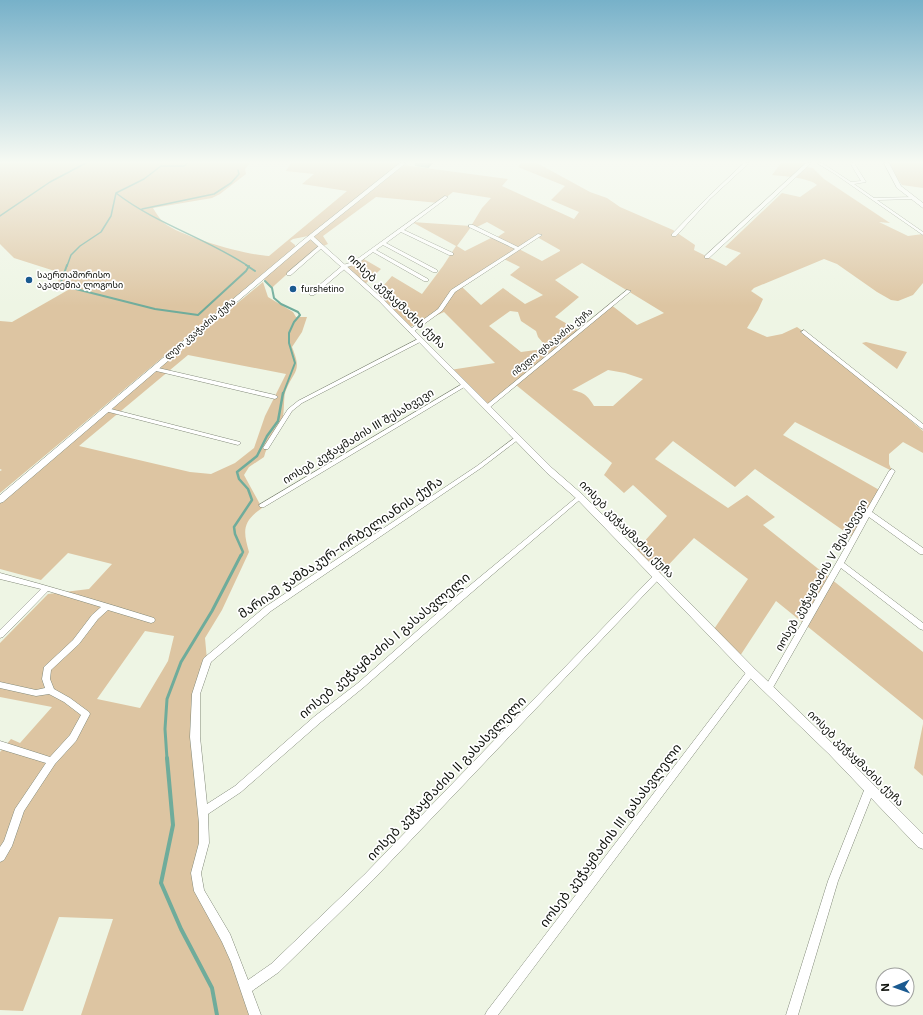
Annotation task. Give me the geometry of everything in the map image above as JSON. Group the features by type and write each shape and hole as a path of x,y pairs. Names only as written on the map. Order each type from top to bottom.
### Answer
{"main road":[{"name":"ლეო კვაჭაძის ქუჩა","path":"0,500 344,210"}],"street":[{"path":"312,294 344,266 355,263 428,210"},
{"path":"674,235 697,210"},
{"path":"707,258 758,210"},
{"path":"889,210 923,234"},
{"path":"471,226 519,249"},
{"path":"401,230 451,254"},
{"path":"411,331 440,310 453,291 540,235"},
{"name":"იოსებ კეჭაყმაძის ქუჩა","path":"311,237 344,266 411,331 549,470 580,496 657,577 768,689 870,788 923,843"},
{"path":"383,243 435,271"},
{"path":"289,274 322,246"},
{"path":"373,250 426,280"},
{"name":"იმედო ფხაკაძის ქუჩა","path":"487,407 629,291"},
{"path":"804,332 923,427"},
{"path":"266,448 290,410 300,402 420,340"},
{"path":"154,369 275,397"},
{"name":"იოსებ კეჭაყმაძის III შესახვევი","path":"262,505 464,385"},
{"path":"107,410 238,443"},
{"name":"მარიამ ჯამბაკურ-ორბელიანის ქუჩა","path":"255,1015 226,938 199,891 196,873 204,843 203,812 195,737 196,694 208,660 268,609 489,461 517,438"},
{"name":"იოსებ კეჭაყმაძის V შესახვევი","path":"768,689 892,471"},
{"name":"იოსებ კეჭაყმაძის I გასასვლელი","path":"203,812 238,789 318,718 361,685 454,603 580,496"},
{"path":"868,513 923,552"},
{"path":"840,564 923,627"},
{"path":"0,576 47,588 151,620"},
{"name":"იოსებ კეჭაყმაძის II გასასვლელი","path":"246,989 275,968 369,877 657,577"},
{"path":"0,635 47,588"},
{"path":"50,691 46,679 47,669 76,642 95,617 107,606"},
{"name":"იოსებ კეჭაყმაძის III გასასვლელი","path":"491,1015 751,672"},
{"path":"0,685 36,693 50,691 67,700 86,714 73,738 52,761 20,809 8,843 0,857"},
{"path":"0,745 52,761"},
{"path":"792,1015 833,881 870,788"}],"shaded area":[{"path":"0,210 154,210 164,223 185,234 230,249 269,256 324,210 341,210 308,236 290,241 295,245 295,247 0,493 0,471 2,470 0,469 0,321 12,322 68,290 56,287 61,273 14,258 0,244"},
{"path":"346,210 358,210 323,236 328,244 307,257 272,288 262,277"},
{"path":"481,210 555,210 574,219 579,212 575,210 628,210 673,230 695,245 694,250 726,266 741,253 725,247 764,210 871,210 890,223 879,222 908,236 923,234 923,283 913,295 898,301 891,300 837,264 824,259 754,288 751,291 763,299 747,328 767,337 782,334 797,327 822,345 923,431 923,453 903,442 889,454 889,464 892,471 795,422 783,435 881,491 854,538 755,469 735,487 673,441 655,459 728,508 747,495 775,517 763,525 923,652 923,720 776,601 738,659 712,632 748,579 694,538 657,577 634,553 667,516 633,485 624,493 604,475 612,463 516,385 487,407 450,370 495,363 444,312 408,328 375,295 392,276 422,294 456,246 412,222 471,226","holes":["487,222 505,232 496,238 493,237 465,251 457,246 471,227 475,228","537,237 560,251 542,261 519,249","504,259 520,267 510,275 543,295 525,304 503,288 481,305 461,286","582,263 664,313 637,325 610,304 578,330 555,317 579,297 555,280","510,311 518,312 521,321 536,331 538,337 544,344 546,351 536,350 521,352 489,326","608,370 625,373 643,379 613,406 594,406 583,393 572,390"]},
{"path":"362,258 381,269 364,285 345,266"},
{"path":"263,282 268,297 293,312 296,317 307,317 302,332 292,347 297,361 297,366 285,393 282,421 267,448 264,457 249,467 244,475 262,508 255,513 246,527 245,533 249,552 222,610 205,638 207,660 196,694 204,823 196,873 255,1015 81,1015 113,919 59,917 23,1011 0,1010 0,752 11,739 20,743 52,707 0,697 0,643 48,594 89,589 112,564 68,553 41,580 0,569 0,503 109,409","holes":["188,355 286,374 265,416 254,448 235,463 211,474 190,472 79,446","145,631 174,636 168,661 140,708 97,699"]},
{"path":"866,342 907,352 897,369 862,343"},
{"path":"923,724 923,776 914,768"}],"waterway":[{"path":"0,216 8,210"},
{"path":"67,266 71,255 80,246 101,232 111,216 112,210"},
{"path":"142,210 215,247 248,266"},
{"path":"67,265 60,285 155,309 198,315 246,271 249,267"},
{"path":"249,267 255,271"},
{"path":"265,281 272,288 274,298 281,304 298,312 300,315 294,322 289,333 289,343 295,363 283,394"},
{"path":"241,556 243,552 235,534 234,527 252,500 248,489 239,479 237,472 257,456 267,436 278,421 283,393"},
{"path":"167,759 165,729 167,699 181,662 212,611 241,555"},
{"path":"167,758 173,825 161,883 181,929 212,988 217,1015"}],"place":[{"name":"საერთაშორისო აკადემია ლოგოსი","path":"29,280"},
{"name":"furshetino","path":"293,289"}]}
